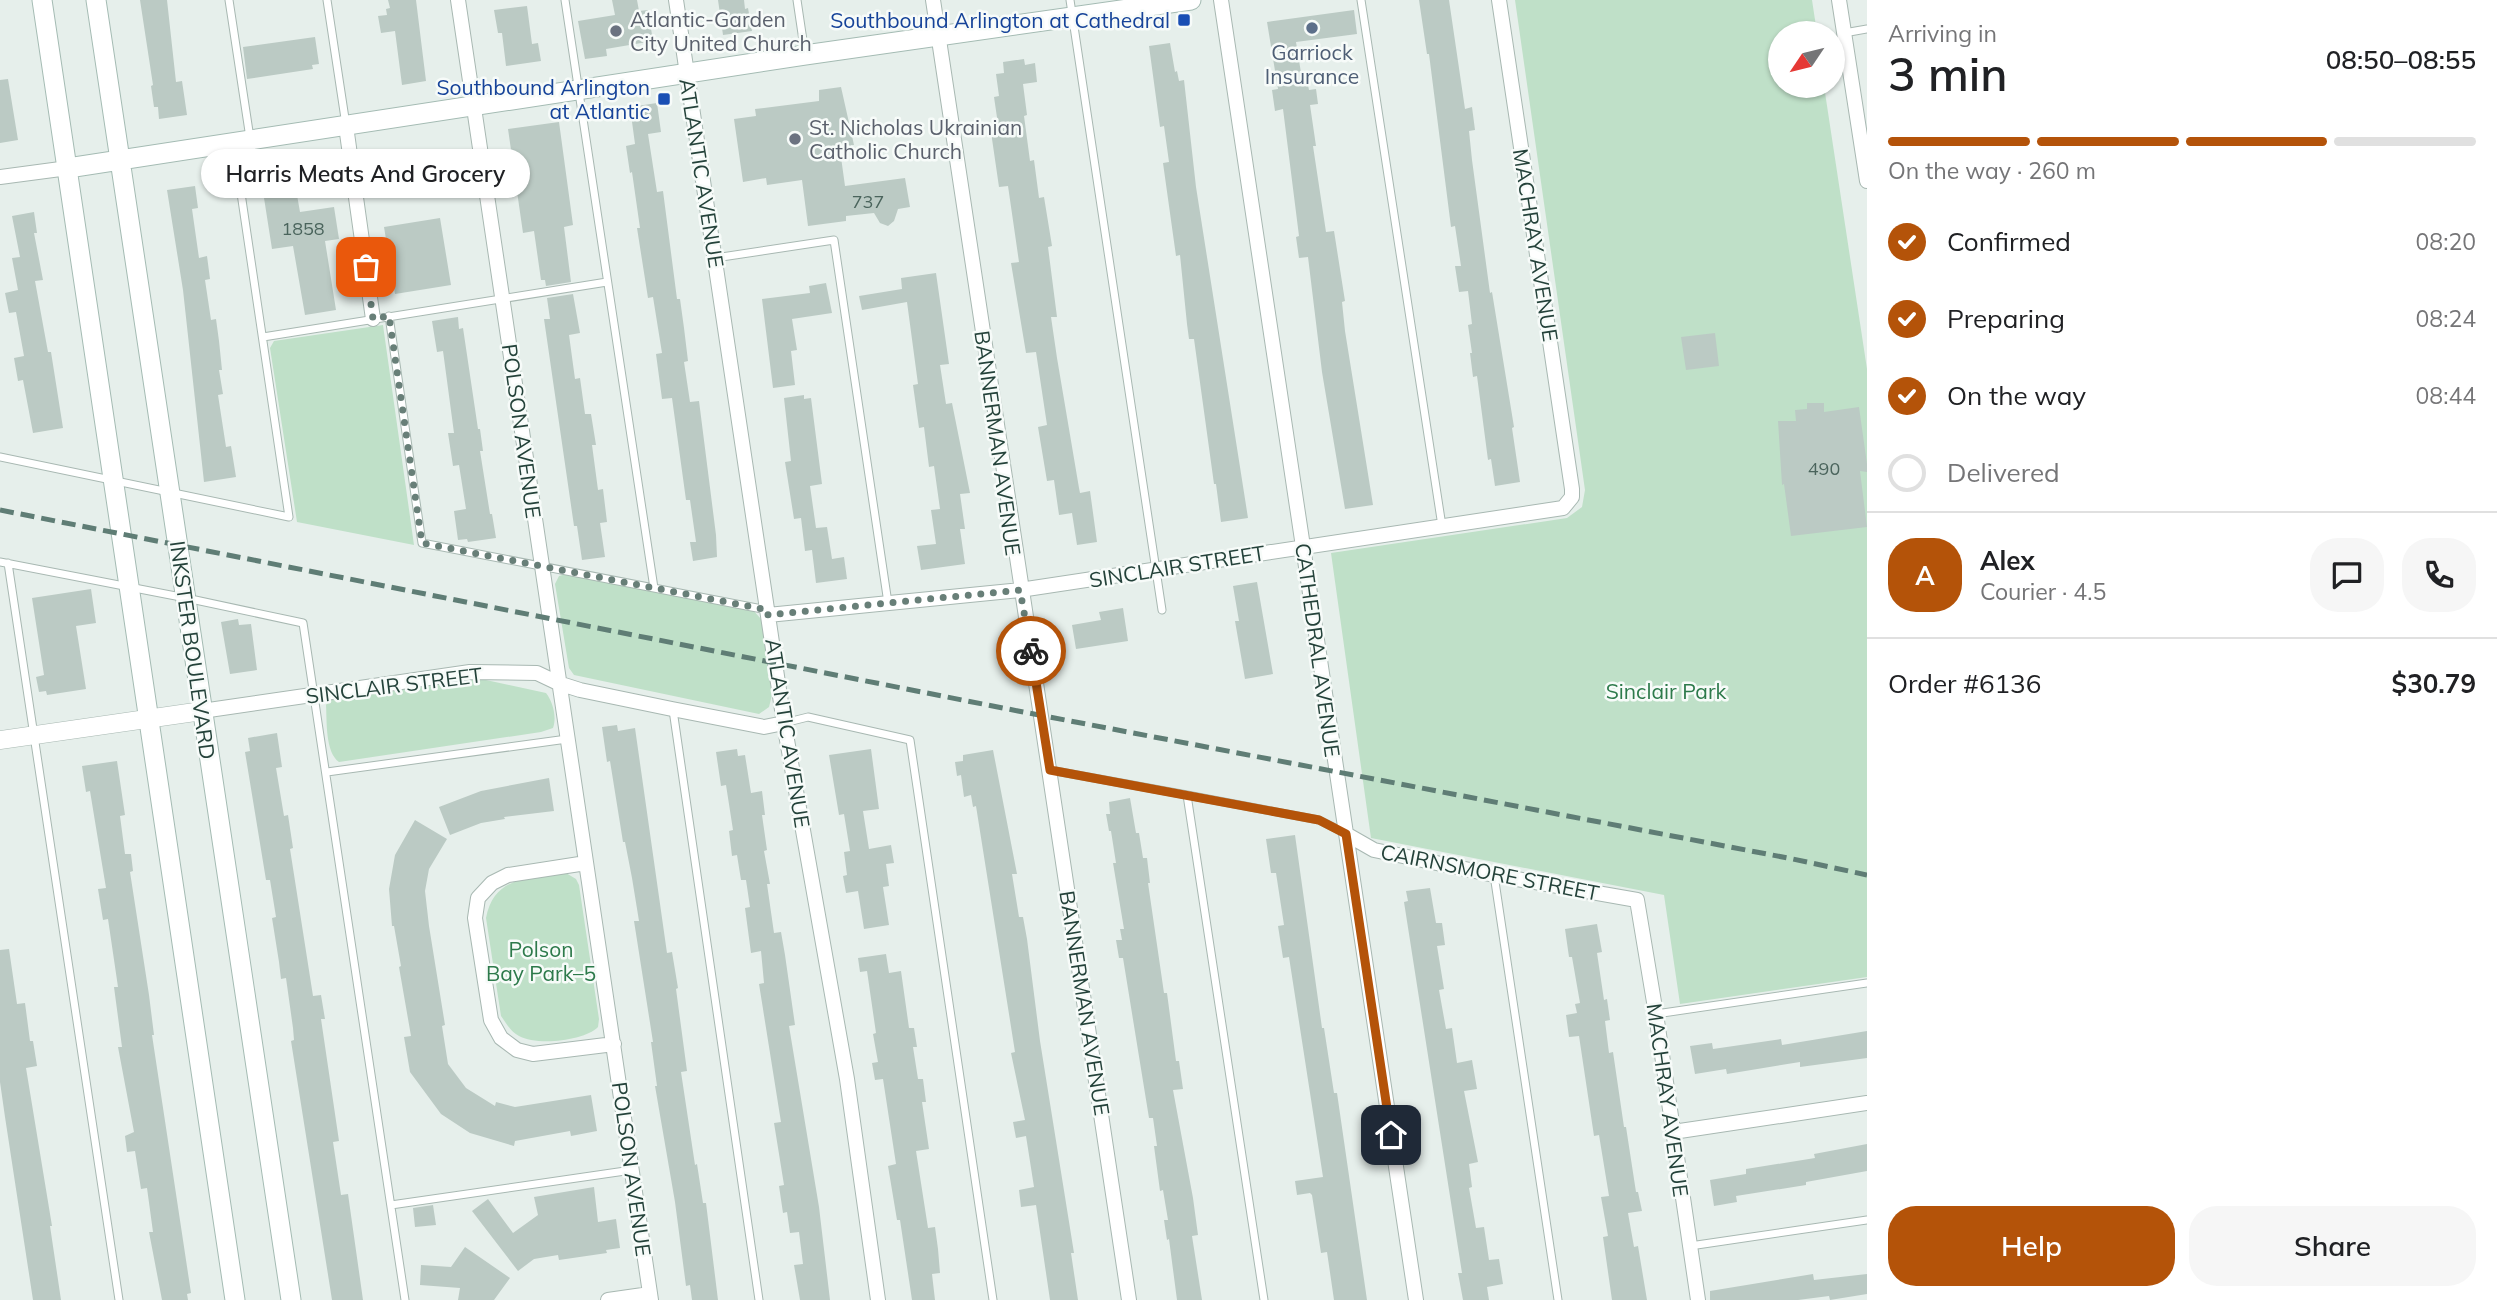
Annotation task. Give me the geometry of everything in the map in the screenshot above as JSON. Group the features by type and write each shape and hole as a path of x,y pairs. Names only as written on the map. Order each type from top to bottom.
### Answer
{"main road":[{"path":"41,0 235,1300"},
{"name":"INKSTER BOULEVARD","path":"96,0 291,1300"},
{"path":"68,167 938,36 1072,8 1191,0"}],"street":[{"name":"POLSON AVENUE","path":"458,0 650,1297 608,1300"},
{"name":"ATLANTIC AVENUE","path":"676,0 784,723 847,1079 878,1300"},
{"name":"BANNERMAN AVENUE","path":"933,0 1129,1300"},
{"name":"CATHEDRAL AVENUE","path":"1221,0 1416,1300"},
{"name":"MACHRAY AVENUE","path":"1499,0 1572,489"},
{"path":"1839,0 1842,21"},
{"path":"1845,39 1864,146 1867,181"},
{"path":"346,126 373,319"},
{"path":"0,177 68,167"},
{"name":"SINCLAIR STREET","path":"768,613 1020,590 1563,508 1572,497 1572,489"},
{"name":"SINCLAIR STREET","path":"0,740 470,672 537,673 558,683 673,709 764,727 784,723"},
{"name":"CAIRNSMORE STREET","path":"1346,834 1374,850 1494,875 1637,900"},
{"path":"586,863 508,875 492,883 478,898 475,918 491,1020 501,1038 517,1050 533,1054 614,1044"},
{"name":"MACHRAY AVENUE","path":"1637,900 1698,1300"},
{"path":"1673,1132 1867,1103"}],"lane":[{"path":"0,457 289,517 263,337 229,0"},
{"path":"327,0 346,126"},
{"path":"565,0 654,588"},
{"path":"797,0 806,55"},
{"path":"1361,0 1441,526"},
{"path":"1072,8 1158,569 1162,610"},
{"path":"1845,33 1867,29"},
{"path":"715,258 834,240 888,603"},
{"path":"263,337 607,282"},
{"path":"389,316 422,543 768,613"},
{"path":"119,1300 34,735 4,563 186,597 303,623 405,1300"},
{"path":"673,709 759,1300"},
{"path":"784,723 808,717 910,740 993,1300"},
{"path":"327,772 567,739"},
{"path":"1050,770 1319,820 1346,834"},
{"path":"1187,795 1264,1300"},
{"path":"1494,875 1558,1300"},
{"path":"1656,1014 1867,983"},
{"path":"391,1205 632,1170"},
{"path":"1690,1246 1867,1220"}],"green space":[{"name":"Sinclair Park","path":"1515,0 1812,0 1815,21 1768,21 1768,98 1826,98 1867,369 1867,977 1680,1004 1664,895 1371,838 1331,553 1567,518 1582,507 1585,490"},
{"path":"383,325 414,545 297,522 270,348 274,341"},
{"path":"566,574 752,609 761,619 772,695 769,707 759,714 574,675 569,668 555,584 559,576"},
{"path":"468,680 486,680 546,693 554,710 553,728 339,762 334,757 327,727 326,705 330,699"},
{"name":"Polson Bay Park–5","path":"566,873 576,879 579,885 598,1027 572,1039 527,1039 514,1032 501,1016 486,918 490,904 506,886 527,878"}],"building":[{"path":"140,0 167,0 176,82 182,81 187,115 159,119 158,107 154,107"},
{"path":"388,0 416,0 426,81 402,85 395,31 381,33 378,16 387,15 386,9 390,8"},
{"name":"Atlantic-Garden City United Church","path":"612,0 637,0 639,11 648,10 653,41 606,49 607,56 585,59 578,21 615,15"},
{"path":"718,0 744,0 752,31 723,35"},
{"path":"1419,0 1449,0 1465,109 1472,107 1475,130 1469,131 1472,160 1490,293 1492,292 1514,427 1520,482 1495,486 1491,459 1488,460 1477,376 1473,377 1470,353 1468,325 1472,324 1468,291 1459,292 1455,266 1461,266 1455,226 1451,227 1429,54"},
{"path":"527,6 532,44 538,43 541,61 506,66 502,33 498,33 494,10"},
{"path":"1354,10 1357,34 1296,42 1303,85 1308,85 1309,90 1316,89 1318,104 1310,105 1316,146 1313,146 1326,232 1334,231 1345,301 1342,302 1345,331 1373,505 1345,509 1322,372 1308,257 1299,258 1296,237 1299,236 1283,109 1275,111 1272,90 1278,89 1267,22"},
{"path":"315,37 319,64 312,65 313,69 247,79 243,47"},
{"path":"1170,43 1175,72 1177,71 1179,81 1184,80 1196,187 1248,518 1221,522 1194,339 1189,339 1180,255 1176,256 1163,163 1169,162 1164,126 1160,127 1149,46"},
{"path":"1024,59 1025,65 1035,63 1037,82 1023,84 1027,115 1024,116 1030,161 1034,160 1039,198 1044,197 1052,246 1048,247 1057,317 1051,317 1057,358 1080,493 1090,491 1097,542 1077,545 1072,513 1059,515 1054,480 1047,481 1038,427 1047,425 1036,352 1026,353 1011,263 1019,262 1008,186 999,187 991,132 999,131 994,97 999,96 996,74 1004,73 1003,62"},
{"path":"8,79 18,140 0,143 0,80"},
{"name":"St. Nicholas Ukrainian Catholic Church","path":"841,87 854,145 840,150 845,186 905,178 910,207 898,209 894,221 888,226 880,223 874,213 846,216 846,221 808,226 802,180 767,185 766,178 743,182 734,119 756,116 755,109 819,101 819,90"},
{"path":"657,103 661,132 648,134 657,192 663,191 677,299 680,299 688,361 684,362 690,402 699,401 716,535 717,557 693,561 690,542 696,542 690,500 686,500 672,398 662,399 656,354 662,353 653,297 648,298 632,172 630,173 626,146 635,144 630,107"},
{"path":"559,122 573,225 564,227 571,282 546,286 545,280 541,280 534,231 523,233 508,129"},
{"path":"291,161 300,212 334,207 339,239 325,241 336,310 305,315 293,246 272,249 259,166"},
{"path":"195,186 198,208 192,209 199,258 207,256 210,279 205,280 211,320 216,319 219,341 222,370 219,370 223,394 218,395 226,447 231,446 236,477 204,482 183,290 167,190"},
{"path":"34,212 37,233 34,233 43,280 35,281 48,352 51,352 63,428 33,433 23,380 18,381 14,358 24,356 16,312 9,313 5,293 18,290 12,258 20,257 12,216"},
{"path":"440,218 451,285 395,294 384,227"},
{"path":"936,273 949,364 940,365 946,404 952,403 970,493 960,494 965,529 960,529 965,564 921,570 917,546 936,544 931,510 940,509 934,466 929,467 924,427 919,428 913,385 918,384 907,302 862,310 859,296 902,289 901,278"},
{"path":"826,283 832,313 792,319 797,350 791,351 795,385 773,388 762,299 810,293 809,286"},
{"path":"573,294 580,333 569,335 575,379 580,378 585,414 591,414 596,445 592,445 598,490 603,489 607,522 600,523 605,557 582,560 577,526 574,526 544,319 550,319 547,298"},
{"path":"458,317 459,329 463,328 480,429 483,451 480,451 496,538 468,542 467,539 458,540 454,511 466,509 459,465 453,466 448,433 454,433 443,351 437,352 432,321"},
{"path":"1715,333 1719,366 1686,370 1681,337"},
{"path":"804,395 804,399 811,398 822,484 810,486 816,528 827,527 832,559 844,557 847,579 816,583 812,550 805,551 801,518 794,519 785,462 791,461 784,398"},
{"path":"1807,403 1824,403 1824,412 1859,407 1867,464 1867,472 1860,471 1867,527 1791,536 1784,484 1782,485 1778,421 1796,421 1795,410 1807,409"},
{"path":"1257,582 1273,674 1245,679 1235,621 1239,621 1233,586"},
{"path":"91,589 96,623 76,626 86,689 47,695 46,691 39,692 36,677 44,675 32,598"},
{"path":"1123,608 1128,641 1076,649 1072,625 1101,620 1099,612"},
{"path":"238,619 239,625 251,624 257,670 230,674 221,622"},
{"path":"617,725 618,731 635,728 667,953 672,952 678,988 687,1071 681,1072 695,1165 697,1164 703,1203 706,1203 718,1300 692,1300 690,1285 686,1286 655,1086 653,1042 634,921 639,921 602,727"},
{"path":"277,733 282,767 276,768 284,816 288,815 293,848 290,849 313,996 321,995 325,1019 321,1019 339,1141 333,1142 341,1195 348,1194 363,1300 332,1300 291,1041 294,1040 286,978 281,979 272,918 276,917 270,880 266,880 245,752 250,751 248,738"},
{"path":"737,749 738,756 745,755 751,793 762,791 767,850 764,851 770,884 767,884 774,933 781,932 785,955 795,1025 789,1026 819,1207 830,1300 800,1300 794,1265 803,1264 799,1232 790,1233 787,1212 783,1213 779,1186 784,1185 774,1123 781,1122 759,984 764,983 761,951 751,953 745,908 750,907 746,880 741,880 737,855 732,856 729,831 733,830 726,785 721,786 716,752"},
{"path":"871,749 879,809 863,811 869,849 891,845 894,863 886,864 889,886 883,887 889,925 864,929 858,891 846,893 843,876 847,875 844,852 850,851 844,814 839,815 829,755"},
{"path":"993,750 1017,874 1012,874 1019,917 1023,917 1027,939 1040,1041 1074,1253 1071,1253 1078,1300 1050,1300 1036,1205 1021,1207 1019,1190 1034,1187 1026,1136 1016,1138 1013,1122 1025,1120 1011,1053 1015,1052 976,806 973,807 971,795 964,797 961,775 957,776 955,762 963,761 963,755"},
{"path":"117,761 125,815 120,816 125,854 131,854 133,871 130,872 149,995 152,1035 191,1293 187,1294 188,1300 162,1300 149,1232 153,1232 147,1188 141,1189 135,1151 127,1152 125,1136 134,1132 118,1047 122,1047 114,987 118,987 108,919 103,920 98,889 106,888 90,791 86,792 82,766"},
{"path":"549,778 554,811 504,817 505,819 481,823 450,835 439,807 481,791"},
{"path":"1130,798 1143,858 1147,858 1148,883 1164,993 1167,993 1176,1061 1179,1061 1183,1089 1173,1090 1193,1198 1198,1235 1192,1236 1202,1300 1177,1300 1164,1220 1168,1220 1163,1190 1160,1191 1154,1146 1157,1146 1153,1118 1149,1118 1123,958 1119,958 1116,940 1122,940 1120,929 1124,929 1113,863 1116,863 1111,831 1106,814 1110,814 1109,802"},
{"path":"415,820 447,839 429,869 425,891 445,1025 442,1026 448,1064 466,1088 495,1106 496,1102 515,1107 591,1095 597,1131 571,1136 570,1131 515,1141 514,1146 470,1133 441,1114 410,1072 404,1037 411,1036 392,926 389,889 395,855"},
{"path":"1295,835 1322,1028 1334,1093 1337,1093 1367,1300 1334,1300 1327,1252 1321,1253 1312,1195 1297,1195 1295,1181 1323,1177 1289,957 1283,958 1278,926 1284,925 1276,873 1271,873 1266,839"},
{"path":"1430,888 1436,923 1442,923 1445,945 1437,946 1444,989 1439,990 1446,1029 1452,1028 1457,1063 1472,1060 1477,1089 1464,1091 1478,1162 1469,1164 1472,1187 1469,1188 1476,1228 1484,1227 1489,1260 1499,1259 1503,1284 1487,1287 1489,1300 1463,1300 1458,1273 1462,1273 1404,902 1408,901 1406,891"},
{"path":"1597,924 1602,952 1597,953 1610,1020 1605,1021 1609,1053 1613,1052 1624,1127 1642,1211 1628,1213 1634,1247 1638,1246 1647,1300 1612,1300 1603,1237 1608,1236 1601,1197 1609,1196 1599,1135 1594,1136 1579,1036 1569,1037 1566,1015 1577,1013 1575,1004 1580,1003 1565,929"},
{"path":"9,949 17,1004 25,1003 30,1041 33,1041 37,1066 26,1068 52,1226 61,1300 33,1300 5,1117 0,1082 0,950"},
{"path":"886,954 889,973 901,971 909,1028 914,1028 917,1047 913,1047 918,1079 923,1079 926,1102 922,1102 929,1149 916,1151 928,1228 935,1227 938,1249 940,1273 932,1274 935,1300 912,1300 900,1220 897,1220 888,1166 896,1164 883,1079 875,1080 872,1063 878,1062 873,1034 876,1033 867,971 860,972 858,958"},
{"path":"1867,1031 1867,1058 1800,1067 1800,1062 1727,1074 1726,1069 1695,1074 1690,1046 1712,1043 1713,1049 1781,1039 1782,1045"},
{"path":"1867,1144 1867,1171 1806,1182 1806,1185 1736,1196 1737,1202 1714,1206 1710,1180 1746,1174 1746,1169 1815,1158 1814,1154"},
{"path":"594,1187 598,1222 616,1219 620,1248 606,1250 607,1253 559,1260 558,1255 534,1259 518,1271 472,1211 488,1199 513,1233 538,1215 534,1197"},
{"path":"433,1205 436,1225 415,1227 413,1208"},
{"path":"465,1247 510,1278 494,1300 458,1300 460,1288 420,1285 421,1265 451,1267"},
{"path":"1813,1274 1814,1280 1867,1274 1867,1294 1830,1300 1829,1296 1798,1300 1710,1300 1710,1291"}],"railway":[{"path":"0,510 1867,875"}],"way so far":[{"path":"366,267 373,319 389,316 422,543 768,610 768,615 1020,590 1031,651"}],"place":[{"name":"Southbound Arlington at Cathedral","path":"1184,20"},
{"name":"Garriock Insurance","path":"1312,28"},
{"name":"Atlantic-Garden City United Church","path":"616,31"},
{"name":"Southbound Arlington at Atlantic","path":"664,99"},
{"name":"St. Nicholas Ukrainian Catholic Church","path":"795,139"},
{"name":"Harris Meats And Grocery","path":"366,267"}],"route":[{"path":"1031,651 1050,770 1319,820 1346,834 1391,1135"}]}
